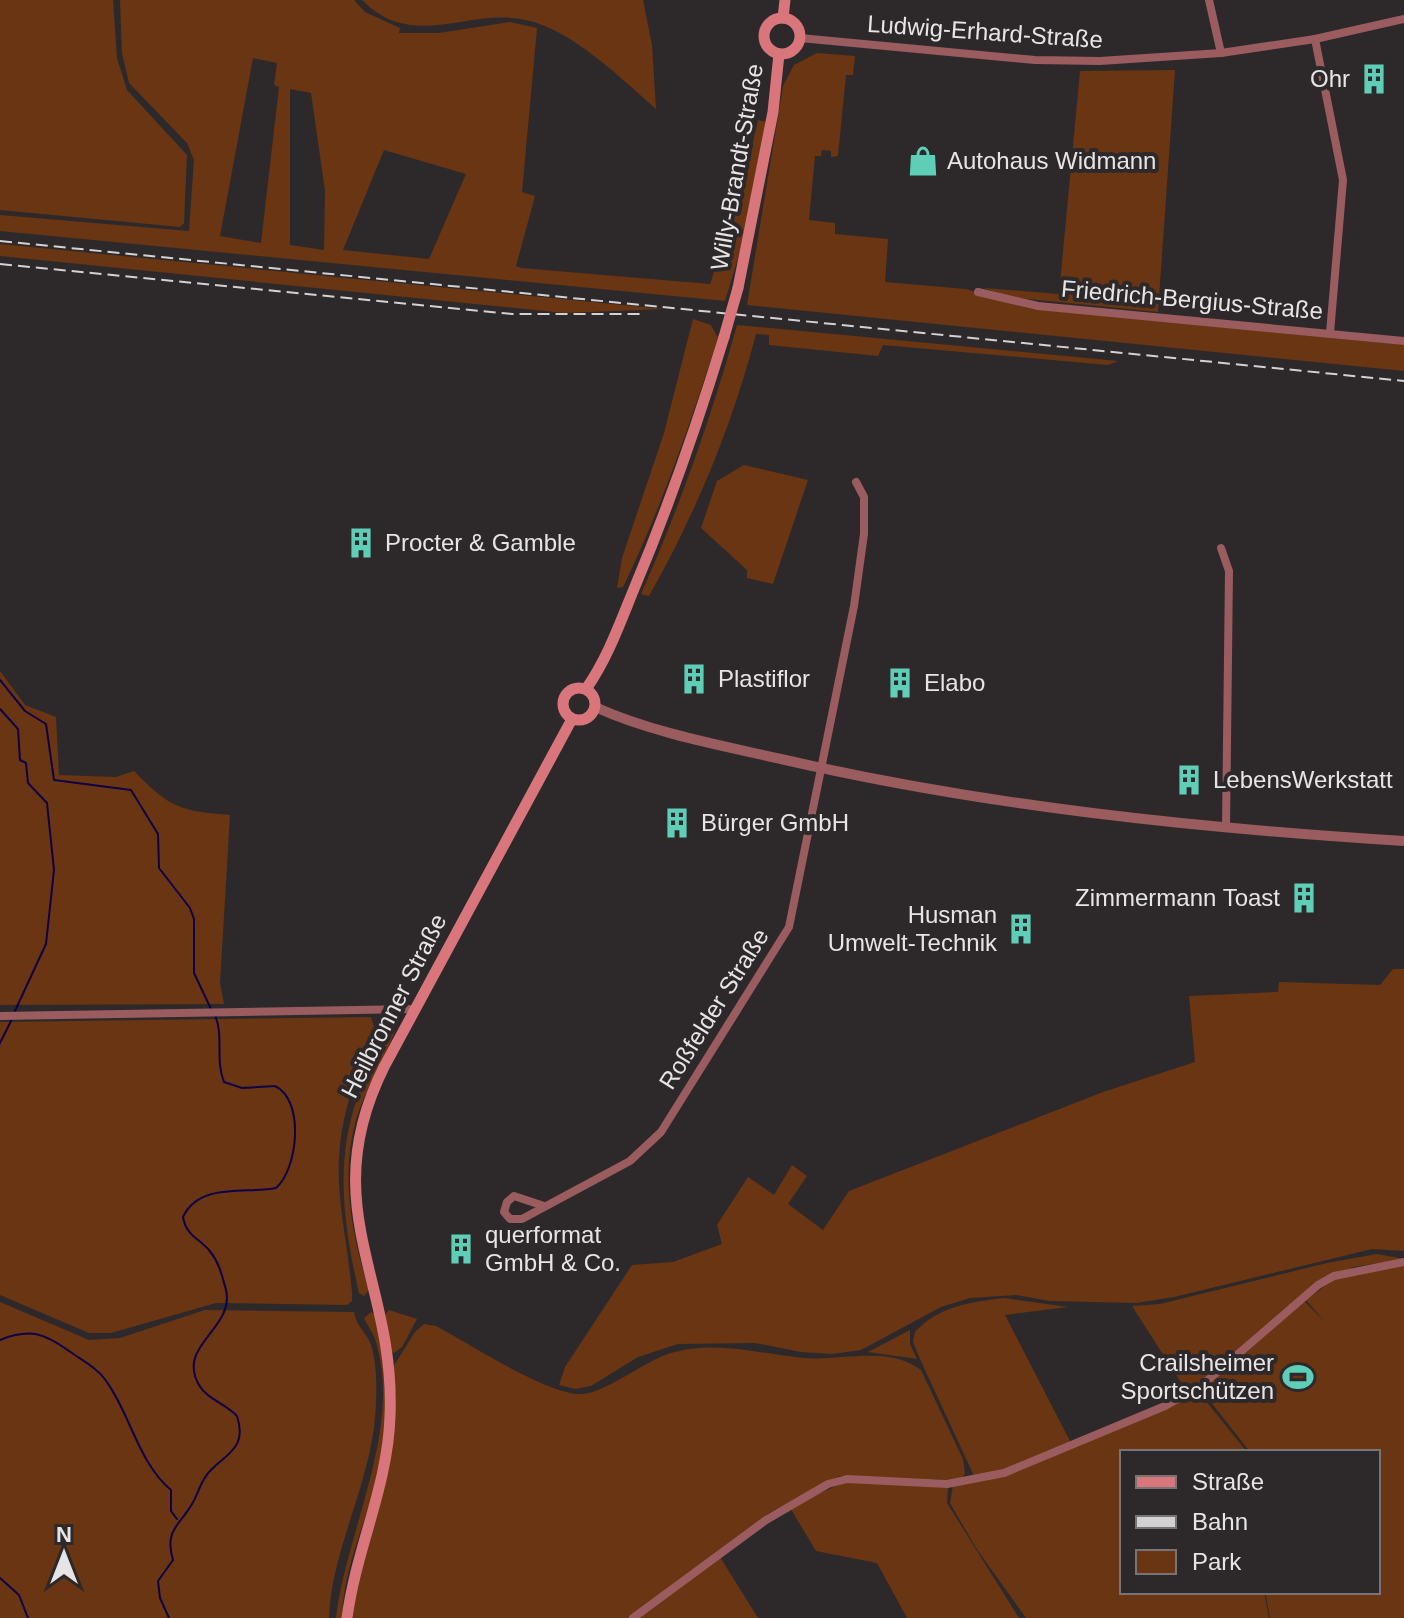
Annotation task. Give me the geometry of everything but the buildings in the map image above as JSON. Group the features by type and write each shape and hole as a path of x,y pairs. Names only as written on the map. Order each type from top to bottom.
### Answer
{"main road":[{"path":"783,18 785,0"},
{"path":"783,18 797,27 800,38 790,52 779,54 765,43 765,31 772,21 783,18"},
{"name":"Willy-Brandt-Straße","path":"586,689 613,639 691,447 738,288 773,112 779,54"},
{"path":"575,688 586,689 595,699 595,707 589,717 572,719 563,708 566,694 575,688"},
{"name":"Heilbronner Straße","path":"347,1618 356,1570 383,1478 391,1406 379,1308 355,1213 361,1119 376,1082 414,1009 572,719"}],"street":[{"path":"1209,0 1221,53"},
{"name":"Ludwig-Erhard-Straße","path":"800,38 1035,60 1142,59 1221,53 1315,39 1404,19"},
{"path":"1315,39 1343,180 1330,333"},
{"name":"Friedrich-Bergius-Straße","path":"978,292 1038,306 1404,341"},
{"name":"Roßfelder Straße","path":"544,1206 637,1155 661,1132 789,927 822,768 864,534 864,497 856,482"},
{"path":"1221,548 1229,571 1226,828"},
{"path":"595,707 694,739 822,768 1089,813 1226,828 1404,841"},
{"path":"0,1016 414,1009"},
{"path":"633,1618 766,1520 828,1484 847,1479 947,1484 1004,1473 1165,1406 1201,1386 1318,1285 1334,1276 1404,1262"}],"green space":[{"path":"0,0 113,0 117,58 127,90 187,155 184,223 180,227 0,210"},
{"path":"120,0 354,0 365,12 400,28 399,33 439,33 510,22 537,28 522,192 535,196 516,266 521,268 710,284 742,188 758,120 766,122 739,255 725,301 0,231 0,215 189,231 194,160 187,143 129,83 122,53","holes":["253,58 277,63 274,85 279,87 261,243 220,236","290,89 311,93 325,191 324,250 290,245","384,150 466,174 429,259 343,250"]},
{"path":"362,0 643,0 652,45 656,109 578,44 543,25 504,18 421,26 401,23 382,15"},
{"path":"817,53 855,56 853,75 846,75 838,156 831,157 831,151 822,150 821,156 815,156 809,220 835,223 835,234 888,239 885,282 966,289 1027,308 1404,345 1404,371 747,305 783,86 794,65"},
{"path":"1175,70 1158,312 1008,297 984,288 1059,294 1080,71"},
{"path":"0,244 663,309 564,313 0,256"},
{"path":"693,319 711,325 718,338 663,495 623,587 617,588 622,558 664,433"},
{"path":"737,325 1118,361 1108,365 883,345 878,356 769,345 769,335 756,334 736,402 697,501 649,596 641,594 694,461"},
{"path":"744,465 808,480 773,584 747,578 747,570 701,528 717,481"},
{"path":"0,671 25,705 56,717 59,775 116,777 134,771 166,800 176,805 198,812 230,815 220,983 224,1004 0,1005"},
{"path":"1393,969 1404,969 1404,1251 1372,1249 1174,1297 1136,1303 1050,1301 1016,1295 970,1298 941,1307 861,1350 832,1354 801,1352 755,1343 678,1344 638,1357 591,1386 575,1389 559,1385 565,1367 632,1265 673,1262 722,1244 717,1225 748,1177 774,1195 792,1165 807,1176 788,1204 823,1230 849,1191 1103,1092 1195,1062 1189,996 1278,992 1279,982 1380,985"},
{"path":"385,1016 395,1023 395,1030 360,1108 349,1163 353,1227 369,1290 364,1296 359,1293 349,1243 344,1170 351,1121 361,1089 381,1046"},
{"path":"371,1017 377,1037 353,1086 340,1142 339,1190 352,1292 352,1301 347,1305 216,1303 111,1333 89,1333 0,1295 0,1022"},
{"path":"1377,1254 1404,1259 1354,1267 1329,1275 1187,1392 1132,1306 1160,1304 1327,1263"},
{"path":"1404,1264 1404,1618 1270,1618 1265,1594 1380,1594 1380,1450 1248,1450 1200,1388 1304,1301 1324,1321 1306,1300 1334,1279"},
{"path":"1004,1298 1068,1307 1005,1315 1071,1443 1007,1470 974,1476 913,1342 915,1332 934,1316 968,1304"},
{"path":"0,1302 89,1340 120,1338 205,1310 354,1312 374,1358 374,1429 369,1457 337,1565 329,1618 0,1618"},
{"path":"389,1310 417,1319 402,1347 394,1353 391,1352 385,1315"},
{"path":"371,1312 377,1316 382,1356 385,1396 382,1455 346,1582 342,1618 336,1618 378,1443 383,1407 382,1372 375,1339 364,1318"},
{"path":"424,1324 436,1326 546,1385 578,1394 599,1390 660,1357 688,1349 738,1349 804,1358 894,1358 921,1370 963,1459 965,1473 962,1478 953,1480 840,1476 769,1513 628,1618 352,1618 354,1597 388,1473 396,1400 393,1367 415,1332"},
{"path":"910,1330 910,1344 917,1359 868,1352"},
{"path":"1197,1390 1245,1450 1120,1450 1120,1594 1264,1594 1269,1618 1026,1618 976,1548 950,1503 953,1485 971,1482 1191,1395 1196,1396"},
{"path":"848,1481 948,1488 947,1503 1019,1618 907,1618 877,1563 816,1551 789,1506"},
{"path":"720,1557 758,1618 635,1618"}],"waterway":[{"path":"0,680 25,711 46,724 54,780 131,790 158,834 159,868 190,908 194,919 194,973 211,1009"},
{"path":"0,709 18,729 20,760 26,763 28,783 47,803 54,870 46,944 14,1013"},
{"path":"169,1618 160,1598 158,1581 173,1560 172,1535 207,1475 234,1448 240,1435 237,1416 202,1390 194,1371 200,1348 222,1316 226,1290 215,1259 190,1232 183,1217 190,1206 212,1194 276,1188 289,1166 295,1135 291,1105 285,1094 275,1086 242,1088 224,1082 215,1015"},
{"path":"0,1043 12,1019"},
{"path":"0,1340 28,1333 44,1336 101,1374 121,1406 150,1466 171,1490 171,1511 177,1519"},
{"path":"0,1578 19,1595 28,1618"}],"railway":[{"path":"0,241 1404,381"},
{"path":"0,264 512,314 640,314"}],"place":[{"name":"Ohr","path":"1374,79"},
{"name":"Autohaus Widmann","path":"923,161"},
{"name":"Procter & Gamble","path":"361,543"},
{"name":"Plastiflor","path":"694,679"},
{"name":"Elabo","path":"900,683"},
{"name":"LebensWerkstatt","path":"1189,780"},
{"name":"Bürger GmbH","path":"677,823"},
{"name":"Zimmermann Toast","path":"1304,898"},
{"name":"Husman Umwelt-Technik","path":"1021,929"},
{"name":"querformat GmbH & Co.","path":"461,1249"},
{"name":"Crailsheimer Sportschützen","path":"1298,1377"}]}
